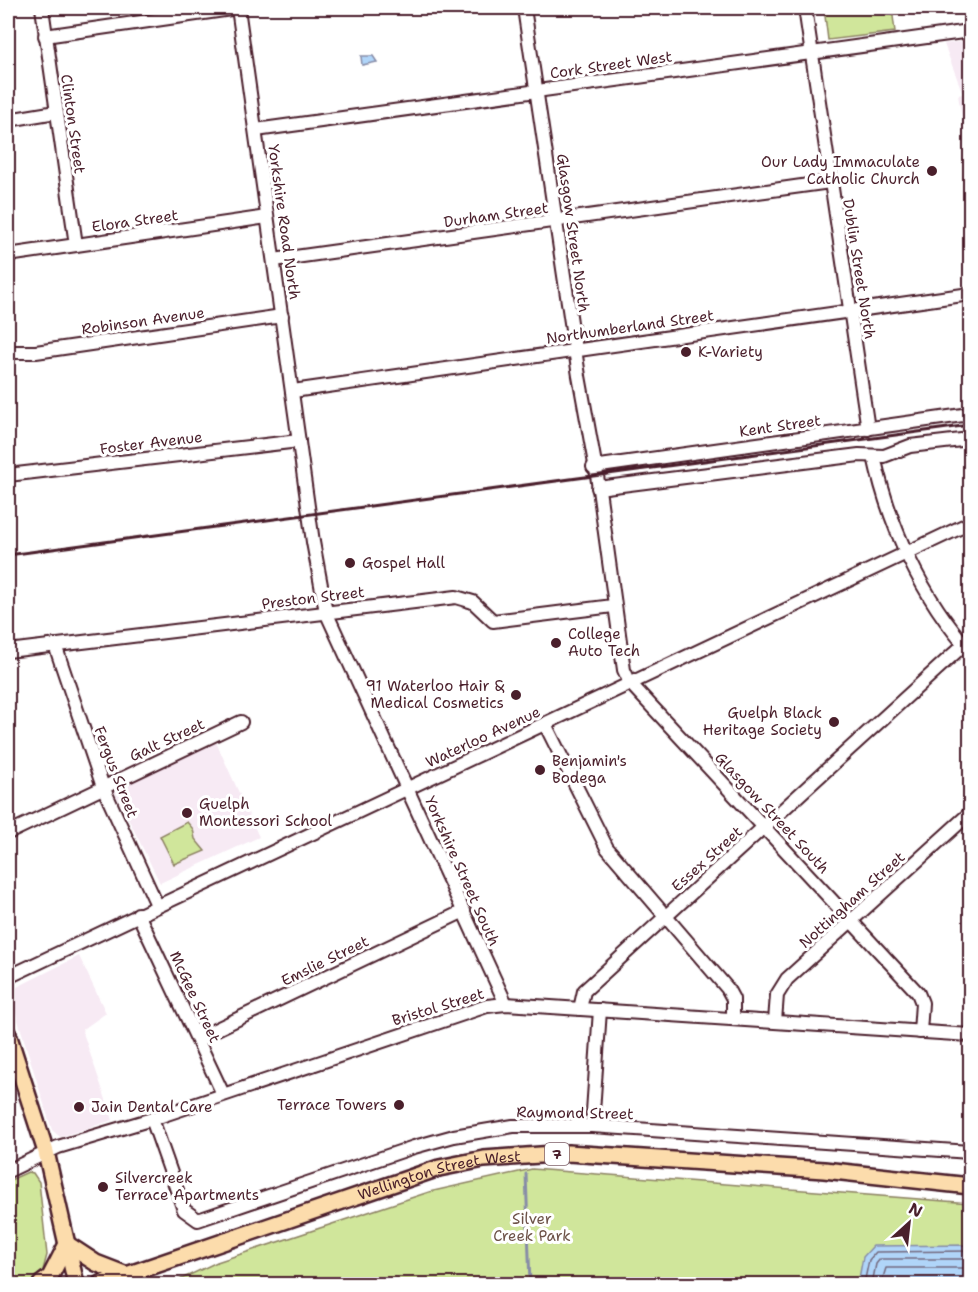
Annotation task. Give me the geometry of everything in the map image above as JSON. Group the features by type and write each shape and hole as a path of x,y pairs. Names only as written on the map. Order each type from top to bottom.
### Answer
{"main road":[{"path":"8,1034 46,1152 76,1284"},
{"name":"Wellington Street West","path":"100,1284 124,1280 439,1168 507,1156 568,1153 824,1170 970,1186"},
{"path":"68,1244 124,1280"},
{"path":"41,1284 50,1277 68,1244"}],"street":[{"name":"Clinton Street","path":"42,8 75,245"},
{"path":"45,36 238,8"},
{"name":"Yorkshire Road North","path":"238,8 310,514"},
{"name":"Glasgow Street North","path":"524,8 598,488 613,606"},
{"name":"Dublin Street North","path":"805,8 868,429"},
{"name":"Cork Street West","path":"256,130 970,31"},
{"path":"8,120 56,112"},
{"name":"Durham Street","path":"274,260 830,182"},
{"name":"Elora Street","path":"8,255 267,217"},
{"name":"Northumberland Street","path":"292,391 850,309 858,312 970,294"},
{"name":"Robinson Avenue","path":"8,352 36,352 282,316"},
{"name":"Kent Street","path":"593,467 970,414"},
{"path":"598,488 884,456 910,446 970,439"},
{"name":"Foster Avenue","path":"8,475 299,441"},
{"path":"874,456 906,554 968,645"},
{"name":"Yorkshire Street South","path":"310,514 326,612 506,1004"},
{"name":"Waterloo Avenue","path":"8,977 970,523"},
{"name":"Preston Street","path":"8,651 456,597 473,602 487,618 501,621 613,606"},
{"name":"Glasgow Street South","path":"613,606 624,670 630,683 918,993 922,1003 920,1032"},
{"name":"Fergus Street","path":"55,645 103,787 157,905"},
{"name":"Essex Street","path":"580,1009 584,991 968,645"},
{"name":"Galt Street","path":"8,833 241,722"},
{"path":"545,724 607,848 727,988 733,999 733,1019"},
{"name":"Nottingham Street","path":"775,1021 776,1000 783,984 970,813"},
{"name":"Emslie Street","path":"198,1038 464,911"},
{"name":"McGee Street","path":"138,914 223,1094"},
{"name":"Bristol Street","path":"8,1171 46,1152 152,1119 483,1006 506,1004 970,1035"},
{"path":"592,1126 600,1010"},
{"name":"Raymond Street","path":"152,1119 183,1210 198,1220 454,1136 513,1126 592,1126 970,1152"}],"shaded area":[{"path":"970,40 970,133 968,118 962,119 958,95 963,94 944,44"},
{"name":"Guelph Montessori School","path":"216,742 259,837 160,883 115,792 117,788"},
{"path":"79,956 106,1013 82,1030 113,1120 60,1137 52,1130 9,991"}],"green space":[{"path":"824,8 892,8 895,32 828,40"},
{"path":"187,822 193,829 195,839 205,851 174,864 160,836"},
{"name":"Silver Creek Park","path":"532,1169 970,1203 970,1284 171,1284 217,1262 429,1192"},
{"path":"28,1172 33,1173 39,1182 47,1255 43,1270 46,1272 33,1284 8,1284 8,1181"}],"water":[{"path":"361,56 373,56 377,62 362,65"},
{"path":"970,1245 970,1284 858,1284 863,1257 873,1246"}],"waterway":[{"path":"526,1174 530,1284"}],"railway":[{"path":"8,555 970,425"}],"place":[{"name":"Our Lady Immaculate Catholic Church","path":"932,171"},
{"name":"K-Variety","path":"686,352"},
{"name":"Gospel Hall","path":"350,563"},
{"name":"College Auto Tech","path":"556,643"},
{"name":"91 Waterloo Hair & Medical Cosmetics","path":"516,695"},
{"name":"Guelph Black Heritage Society","path":"834,722"},
{"name":"Benjamin's Bodega","path":"540,770"},
{"name":"Guelph Montessori School","path":"187,813"},
{"name":"Terrace Towers","path":"399,1105"},
{"name":"Jain Dental Care","path":"79,1107"},
{"name":"Silvercreek Terrace Apartments","path":"103,1187"}]}
